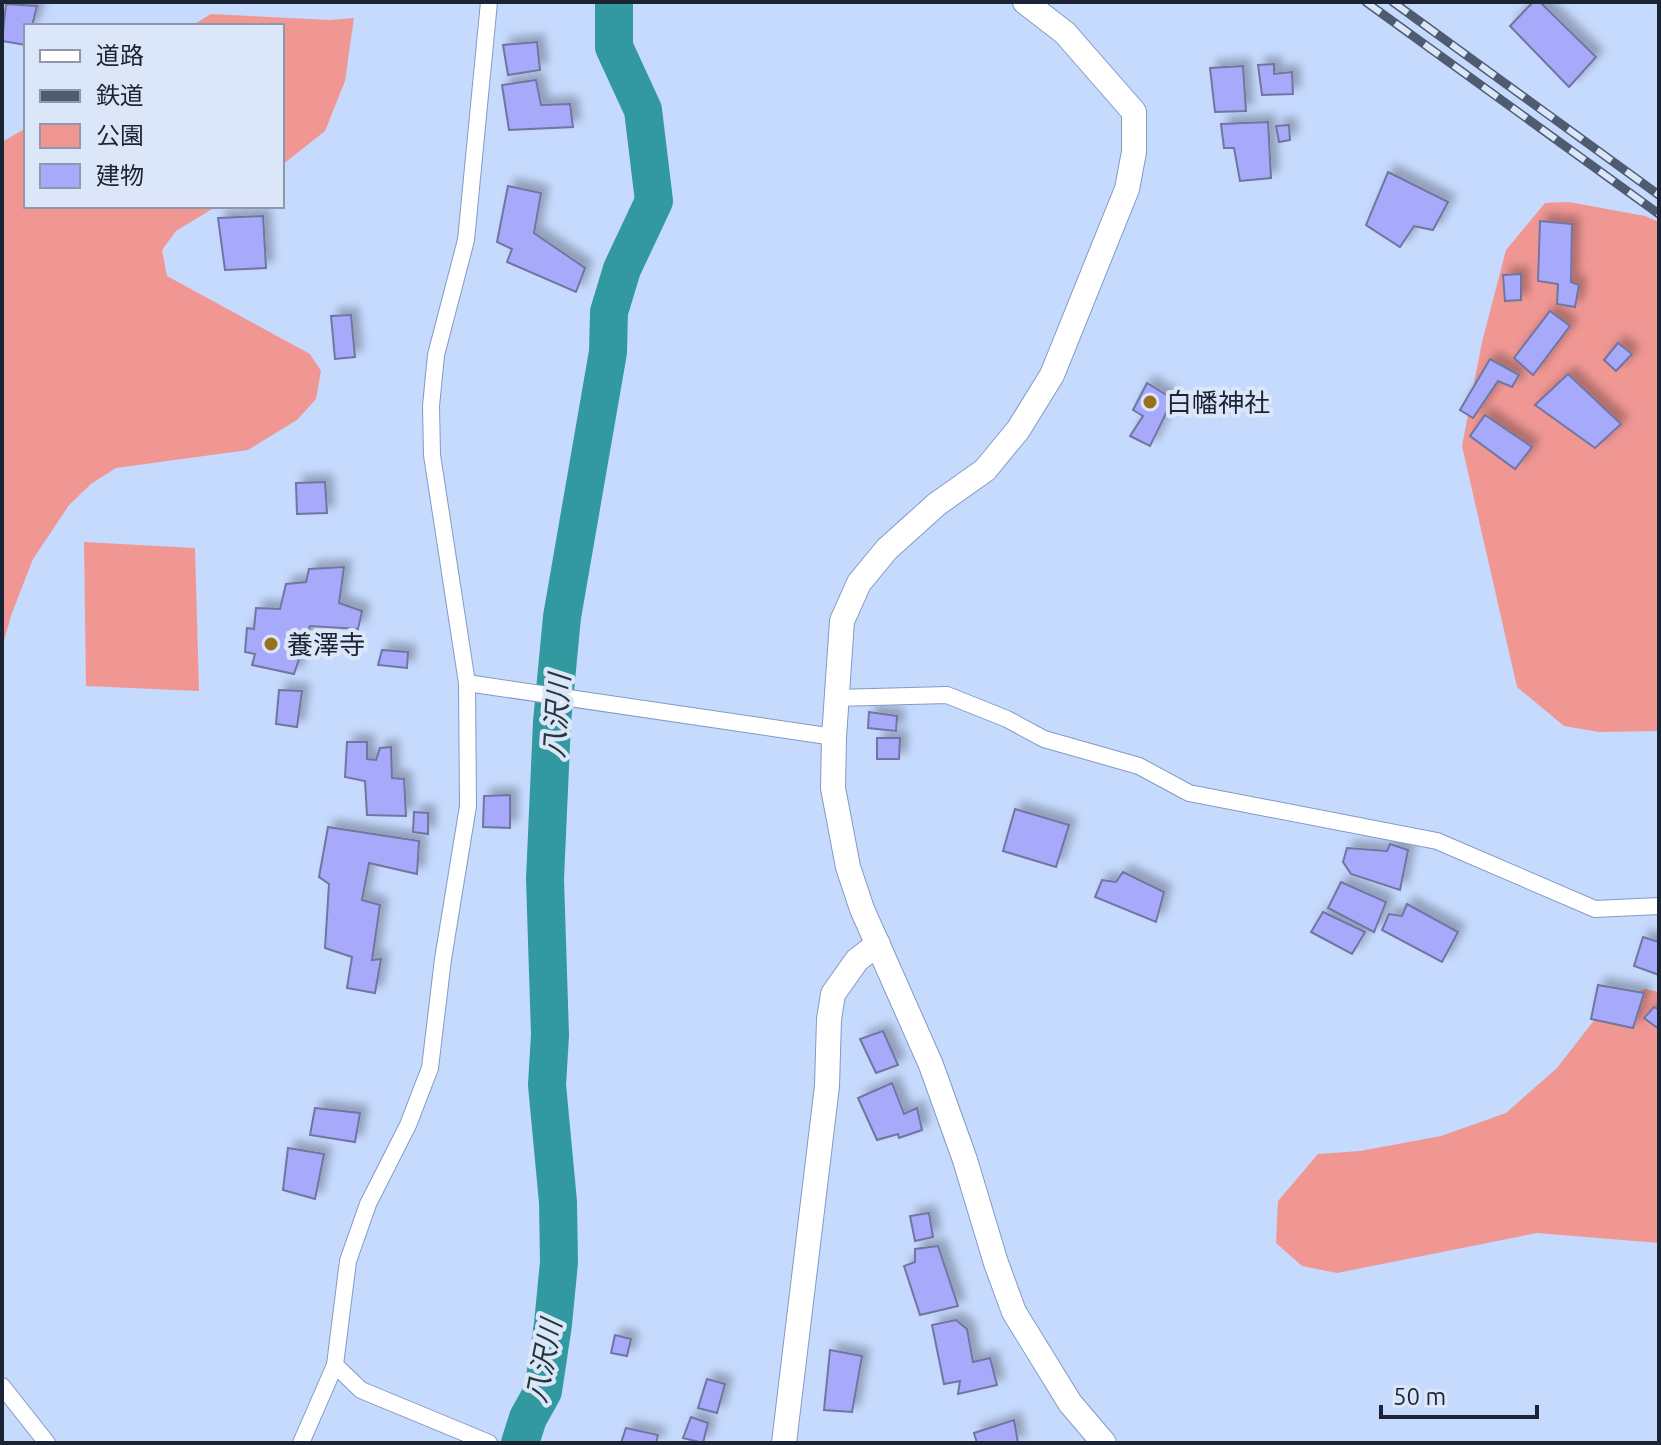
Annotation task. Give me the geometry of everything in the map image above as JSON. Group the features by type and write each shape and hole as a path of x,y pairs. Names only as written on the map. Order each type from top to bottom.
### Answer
{"street":[{"path":"301,1443 335,1365 348,1261 368,1204 408,1125 430,1068 443,959 468,806 467,683 432,455 431,406 436,355 466,240 489,2"},
{"path":"1025,2 1065,33 1134,112 1134,152 1127,189 1052,375 1018,430 985,470 937,504 887,549 859,583 842,621 833,788 841,836 862,909 931,1065 1014,1312 1070,1403 1104,1443"},
{"path":"467,683 834,737"},
{"path":"836,698 947,695 1007,719 1044,739 1139,766 1189,793 1437,841 1595,909 1659,906"},
{"path":"784,1443 827,1086 833,994 857,960 878,944"},
{"path":"335,1365 361,1390 489,1443"},
{"path":"2,1386 47,1443"}],"green space":[{"path":"211,14 330,20 354,18 345,81 325,131 284,163 284,24 194,24"},
{"path":"24,129 24,208 214,208 176,231 162,250 167,276 310,354 321,371 316,399 297,420 248,450 116,468 91,484 69,505 33,559 2,647 2,142"},
{"path":"1569,202 1645,216 1659,222 1659,731 1599,732 1564,726 1517,687 1462,446 1482,342 1506,250 1545,203"},
{"path":"84,542 195,548 199,691 86,686"},
{"path":"1645,989 1659,992 1659,1243 1537,1233 1337,1273 1302,1266 1276,1243 1278,1201 1318,1154 1360,1151 1441,1136 1506,1113 1557,1068 1606,1005"}],"building":[{"path":"1533,2 1540,2 1596,57 1569,87 1510,26"},
{"path":"6,4 37,6 32,24 24,24 24,45 2,41"},
{"path":"537,42 540,70 508,75 503,45"},
{"path":"1274,64 1274,74 1292,72 1293,94 1262,95 1258,65"},
{"path":"1243,66 1246,111 1215,112 1210,68"},
{"path":"536,80 541,105 570,104 573,127 509,130 502,85"},
{"path":"1268,122 1271,178 1240,181 1234,148 1224,148 1221,124"},
{"path":"1289,125 1290,140 1279,142 1276,126"},
{"path":"1388,172 1448,202 1433,230 1414,226 1400,247 1366,225"},
{"path":"508,186 541,193 534,233 585,268 576,292 507,262 512,249 497,242"},
{"path":"263,216 266,268 225,270 218,218"},
{"path":"1540,221 1572,224 1571,282 1579,285 1575,307 1557,304 1558,284 1538,281"},
{"path":"1521,274 1521,300 1505,301 1503,275"},
{"path":"1550,311 1570,326 1533,375 1514,358"},
{"path":"351,315 355,357 335,359 331,316"},
{"path":"1618,343 1632,354 1616,371 1604,360"},
{"path":"1490,359 1519,375 1512,387 1498,381 1473,418 1460,410"},
{"path":"1568,374 1621,424 1595,448 1535,405"},
{"path":"1147,383 1173,399 1150,446 1130,436 1143,416 1133,410"},
{"path":"1485,415 1532,447 1515,469 1470,436"},
{"path":"325,482 327,513 297,514 296,483"},
{"path":"344,567 339,603 362,611 358,629 310,626 294,674 252,665 255,654 245,652 247,628 254,629 256,608 280,609 286,584 306,582 309,569"},
{"path":"382,650 408,652 407,668 378,665"},
{"path":"279,690 302,691 297,727 276,724"},
{"path":"869,712 897,716 896,731 868,728"},
{"path":"877,738 900,738 899,759 877,759"},
{"path":"347,742 367,742 367,759 376,760 380,748 391,747 392,778 404,779 406,816 367,815 365,781 345,777"},
{"path":"510,795 510,828 483,827 484,796"},
{"path":"1015,809 1069,825 1056,867 1003,851"},
{"path":"414,812 428,813 428,834 413,832"},
{"path":"328,827 419,841 417,874 369,863 362,900 380,905 372,960 381,959 375,993 347,988 352,957 325,948 329,884 319,877"},
{"path":"1390,844 1408,850 1400,890 1351,874 1343,862 1347,848 1387,851"},
{"path":"1123,872 1164,892 1156,922 1095,897 1102,880 1116,882"},
{"path":"1341,882 1386,902 1374,932 1328,908"},
{"path":"1407,904 1458,932 1442,962 1382,930 1389,914 1402,916"},
{"path":"1323,912 1365,932 1352,954 1311,932"},
{"path":"1643,937 1659,942 1659,975 1634,966"},
{"path":"1598,985 1644,993 1633,1028 1591,1019"},
{"path":"1654,1007 1659,1010 1659,1029 1644,1018"},
{"path":"883,1031 898,1065 876,1073 860,1039"},
{"path":"892,1083 904,1114 917,1108 922,1130 899,1138 898,1134 877,1140 858,1098"},
{"path":"315,1108 360,1113 355,1142 310,1135"},
{"path":"288,1148 324,1154 315,1199 283,1190"},
{"path":"929,1213 933,1237 915,1241 910,1216"},
{"path":"938,1246 958,1306 920,1315 904,1266 915,1262 915,1249"},
{"path":"956,1320 967,1329 973,1362 990,1358 997,1385 958,1394 960,1381 944,1384 932,1325"},
{"path":"615,1335 631,1339 627,1356 611,1353"},
{"path":"830,1350 862,1356 852,1412 824,1410"},
{"path":"707,1379 725,1384 717,1413 698,1408"},
{"path":"691,1417 708,1423 703,1443 683,1438"},
{"path":"1014,1420 1018,1443 977,1443 974,1433"},
{"path":"626,1428 658,1435 656,1443 621,1443"}],"waterway":[{"name":"八沢川","path":"520,1443 528,1418 543,1391 559,1262 558,1202 547,1085 550,1035 545,879 552,722 562,617 608,352 609,312 622,269 654,201 643,110 614,47 614,2"}],"railway":[{"path":"1366,2 1659,214"},
{"path":"1393,2 1659,195"}],"place":[{"name":"白幡神社","path":"1150,402"},
{"name":"養澤寺","path":"271,644"}]}
